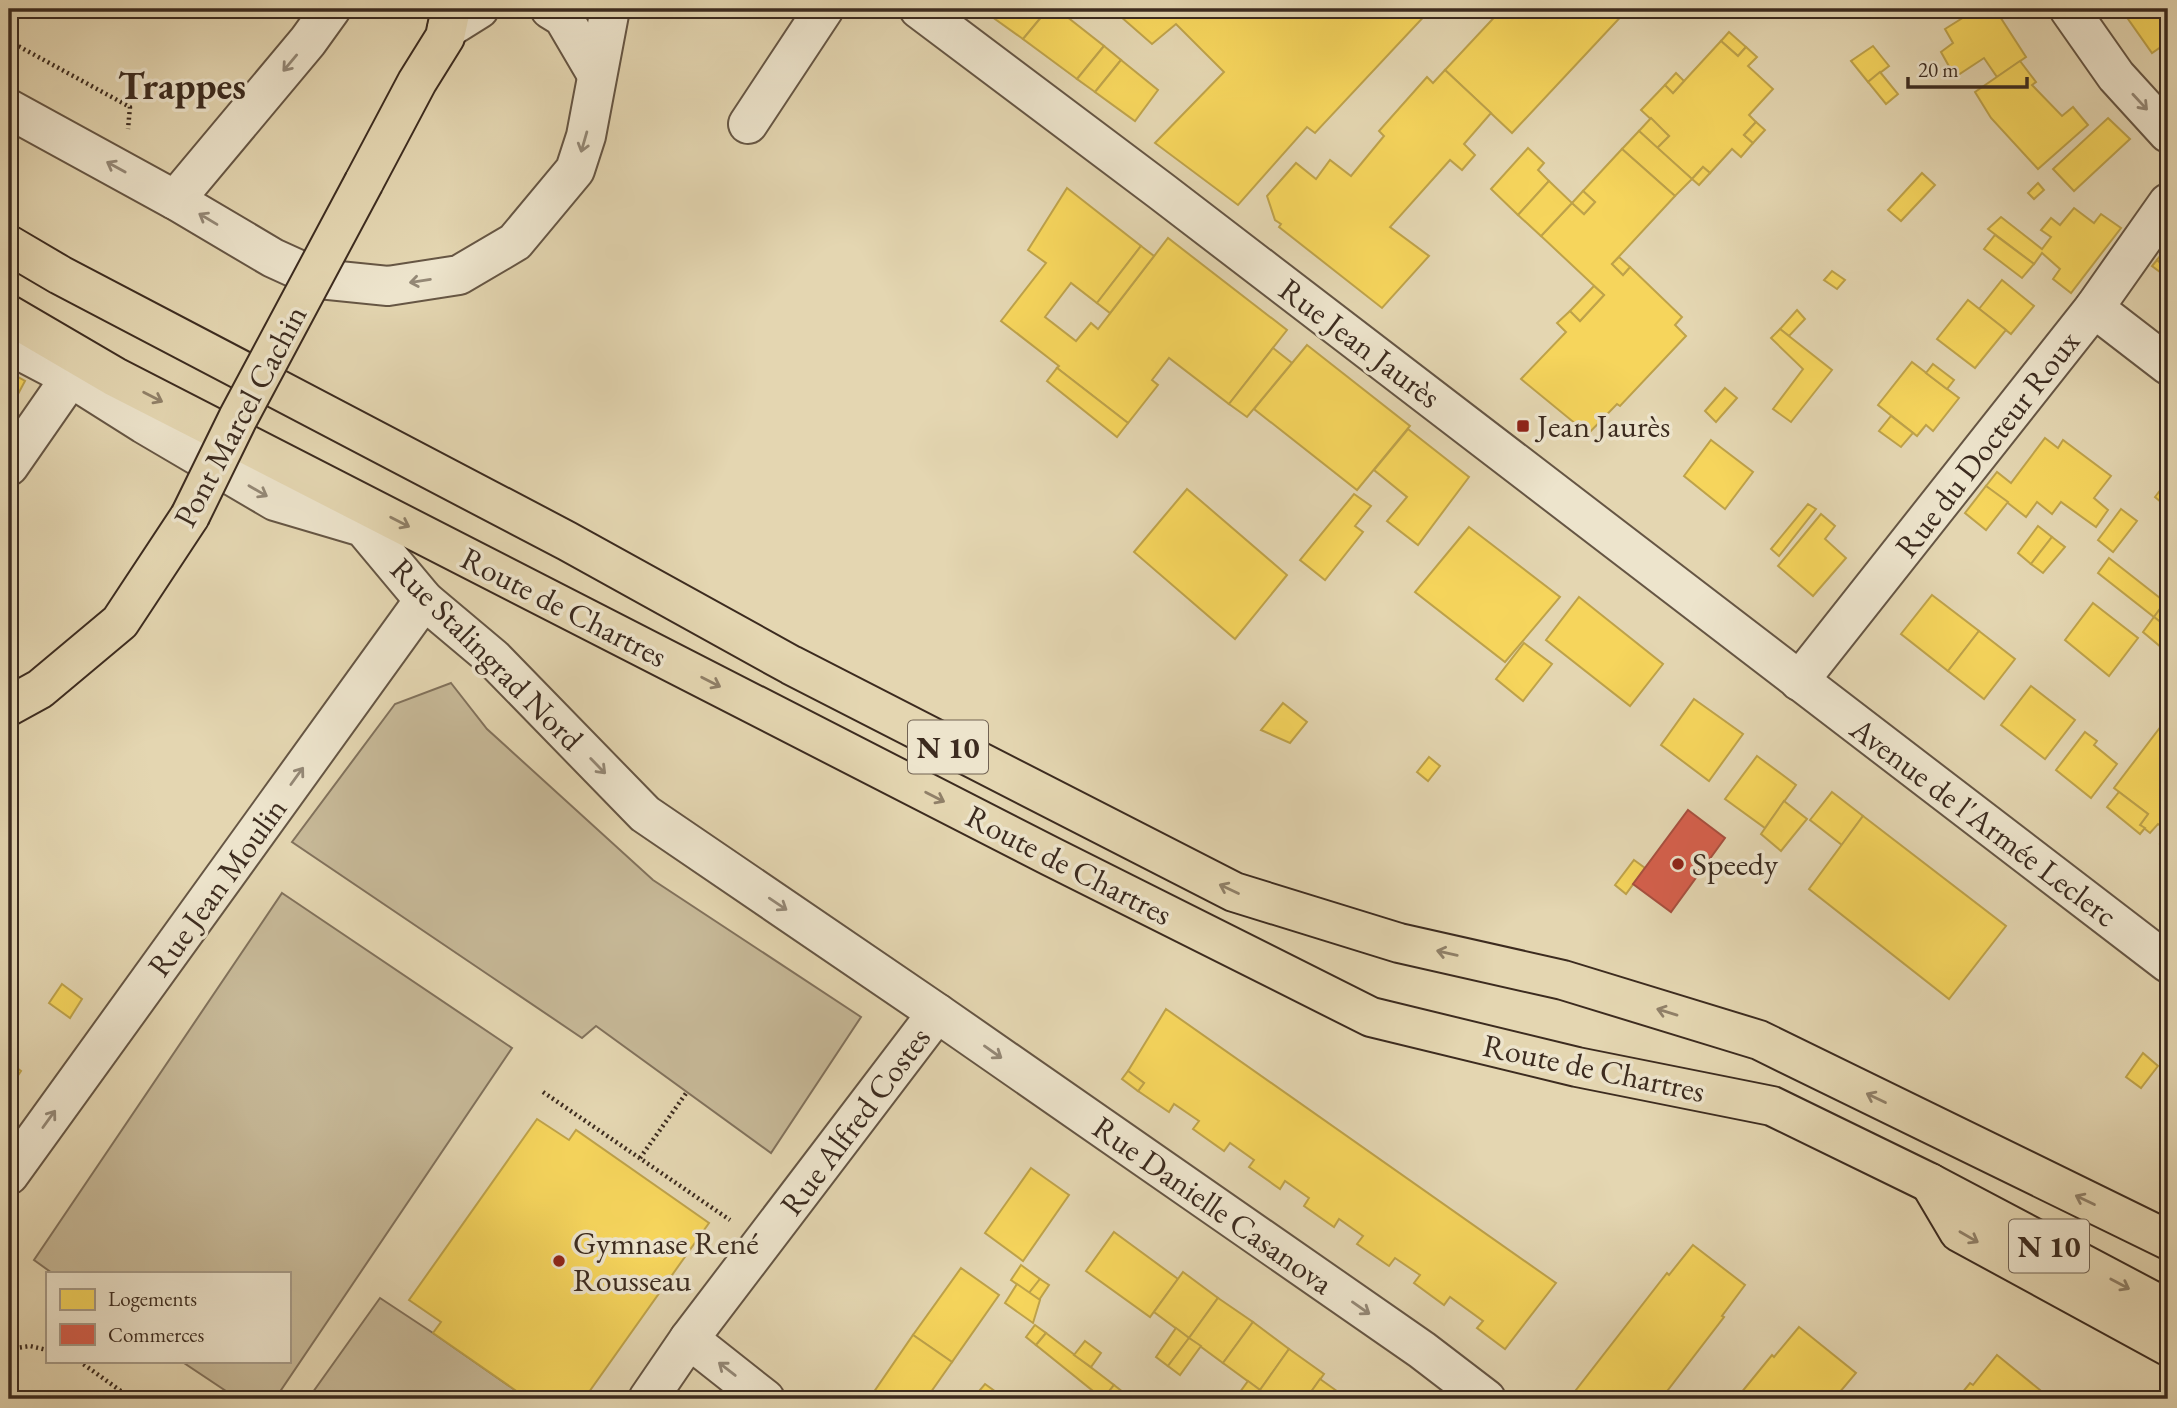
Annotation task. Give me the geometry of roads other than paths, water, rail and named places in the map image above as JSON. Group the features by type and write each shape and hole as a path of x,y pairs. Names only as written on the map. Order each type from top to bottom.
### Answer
{"main road":[{"name":"Pont Marcel Cachin","path":"9,706 40,689 120,622 190,516 238,418 416,82 442,16"},
{"name":"Route de Chartres","path":"9,244 84,288 567,541 803,671 1234,892 1399,943 1563,980 1759,1040 2168,1240"},
{"name":"Route de Chartres","path":"9,314 115,377 1050,856 1371,1017 1577,1067 1772,1107 1930,1183 2168,1309"},
{"path":"1930,1183 1959,1233 2168,1346"}],"street":[{"path":"176,200 308,41 331,9"},
{"path":"442,16 479,9"},
{"path":"550,9 563,17 597,75"},
{"path":"9,109 176,200 273,258 319,279 388,286 459,275 515,242 575,170 586,136 610,9"},
{"path":"748,124 824,9"},
{"name":"Rue Jean Jaurès","path":"919,9 1800,681"},
{"path":"2069,9 2116,76 2168,133"},
{"name":"Rue du Docteur Roux","path":"1800,681 2094,308 2168,203"},
{"path":"2094,308 2168,365"},
{"name":"Rue Stalingrad Nord","path":"9,345 68,376 275,502 363,527 424,600 493,658 645,814 937,1013"},
{"path":"9,466 66,384 68,376"},
{"name":"Rue Jean Moulin","path":"9,1175 424,600"},
{"name":"Avenue de l'Armée Leclerc","path":"1800,681 2168,963"},
{"name":"Rue Alfred Costes","path":"648,1399 689,1339 937,1013"},
{"name":"Rue Danielle Casanova","path":"937,1013 1422,1350 1486,1399"},
{"path":"689,1339 765,1399"}],"place":[{"name":"Jean Jaurès","path":"1523,426"},
{"name":"Speedy","path":"1678,864"},
{"name":"Gymnase René Rousseau","path":"559,1261"}],"district":[{"name":"Trappes","path":"182,85"}]}
